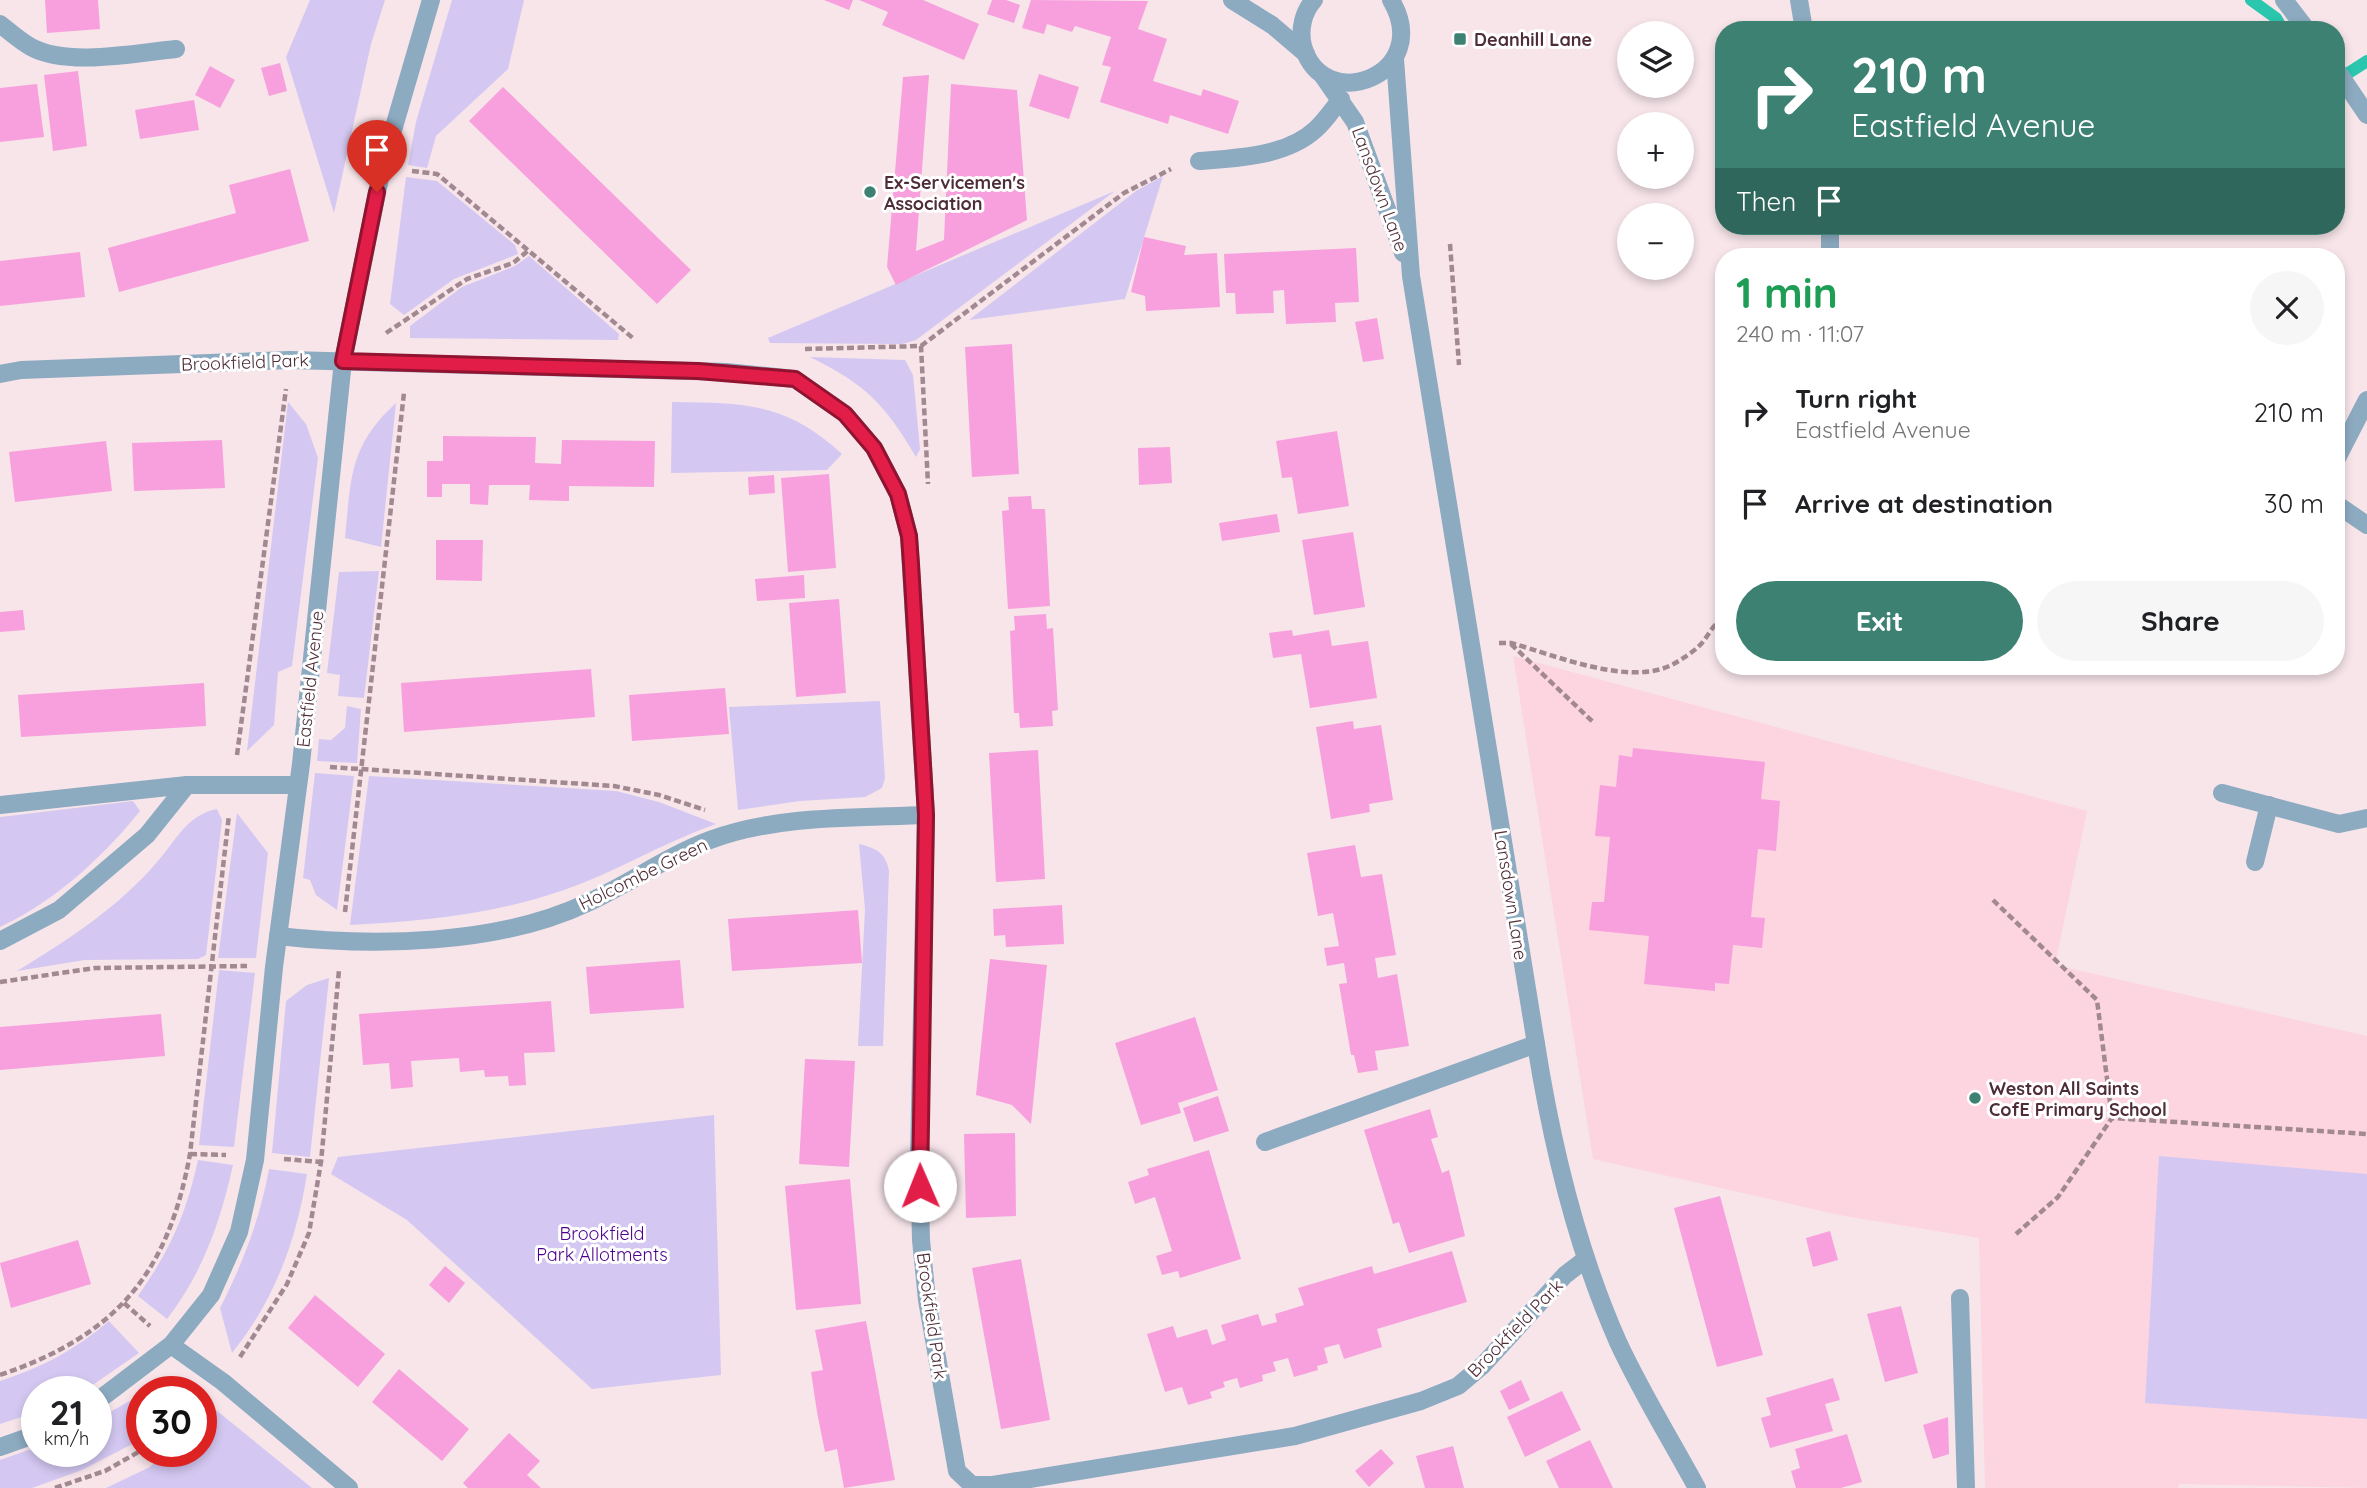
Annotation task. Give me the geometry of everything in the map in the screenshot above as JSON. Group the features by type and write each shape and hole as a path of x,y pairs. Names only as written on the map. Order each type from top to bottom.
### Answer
{"street":[{"name":"Eastfield Avenue","path":"112,1390 172,1345 211,1295 239,1232 255,1160 274,967 301,764 343,361 382,168 431,0"},
{"name":"Lansdown Lane","path":"1232,0 1272,25 1306,54 1341,99 1355,122 1412,276"},
{"path":"1306,54 1301,38 1302,21 1314,0"},
{"name":"Lansdown Lane","path":"1391,0 1399,16 1402,33 1395,60 1412,276 1535,1044 1558,1164 1586,1259 1619,1343 1697,1488"},
{"path":"1799,0 1802,21"},
{"path":"2284,0 2300,21"},
{"path":"0,24 31,47 52,55 85,57 176,50"},
{"path":"1319,71 1334,80 1351,83 1368,80 1383,72 1395,60"},
{"path":"2345,83 2363,110"},
{"path":"1199,162 1250,156 1303,139 1316,129 1341,99"},
{"name":"Brookfield Park","path":"0,374 21,370 290,360 698,371 795,379 845,414 874,448 898,494 909,536 926,815 919,1158 921,1240 927,1300 958,1480 972,1485 993,1485 1295,1436 1421,1401 1458,1386 1483,1364 1565,1275 1586,1259"},
{"path":"2345,443 2367,400"},
{"path":"2345,510 2367,525"},
{"path":"0,805 187,785 298,785"},
{"path":"0,941 59,910 147,835 187,785"},
{"path":"2222,793 2339,824 2367,818"},
{"path":"2255,862 2269,806"},
{"name":"Holcombe Green","path":"278,936 341,943 466,936 532,921 586,904 710,840 752,828 818,819 926,815"},
{"path":"1265,1142 1535,1044"},
{"path":"1960,1298 1966,1488"},
{"path":"172,1345 223,1382 349,1488"},
{"path":"0,1447 21,1440"}],"path":[{"path":"793,349 921,346 1124,194 1173,168 1199,162"},
{"path":"410,171 437,174 640,344"},
{"path":"223,1382 280,1296 309,1233 321,1161 341,943 405,393 381,394 386,332 467,279 513,263 529,250"},
{"path":"921,346 928,485"},
{"path":"0,1375 82,1337 124,1303 141,1284 172,1229 190,1154 233,783 290,360"},
{"path":"1498,643 1511,643 1628,674 1653,672 1676,663 1700,645 1715,625"},
{"path":"1511,643 1594,723"},
{"path":"301,764 361,771 614,786 659,795 752,828"},
{"path":"1993,900 2097,1000 2112,1118 2058,1197 2016,1234"},
{"path":"0,982 95,968 211,965 274,967"},
{"path":"2112,1118 2367,1134"},
{"path":"55,1488 105,1471 126,1459"}],"shaded area":[{"name":"Weston All Saints CofE Primary School","path":"1513,656 2087,811 2055,965 2367,1036 2367,1488 2179,1484 2178,1488 1985,1488 1979,1238 1839,1215 1593,1159"}],"green space":[{"path":"310,0 385,0 371,44 334,213 286,57"},
{"path":"452,0 524,0 508,69 436,136 427,168 408,165 416,122"},
{"path":"1163,176 1125,299 969,320 1136,191"},
{"path":"406,177 437,181 515,245 518,254 454,279 404,315 390,304"},
{"path":"1115,191 916,340 902,344 770,343 768,338"},
{"path":"529,256 619,334 618,340 410,338 410,326 462,287 515,266"},
{"path":"810,357 905,360 913,375 920,449 916,457 894,423 872,397 845,377"},
{"path":"288,402 306,424 318,458 292,666 278,672 274,725 247,751"},
{"path":"672,402 743,405 783,415 822,437 842,454 827,470 671,473"},
{"path":"396,403 381,547 345,538 349,498 351,480 361,449 369,434"},
{"path":"379,571 364,698 338,696 340,675 327,673 339,572"},
{"path":"880,701 885,778 882,788 865,797 800,801 738,810 729,707"},
{"path":"347,706 361,709 357,763 317,761 319,739 331,740 345,728"},
{"path":"315,773 354,776 337,910 316,895 310,880 303,878"},
{"path":"369,776 616,791 659,802 716,824 583,883 538,898 458,915 350,925"},
{"path":"133,801 140,811 94,861 39,905 0,927 0,817"},
{"path":"217,809 222,820 206,955 198,959 85,960 17,971 74,935 110,908 143,878 190,822"},
{"path":"237,813 268,853 256,958 218,958"},
{"path":"859,844 879,852 889,871 883,1046 858,1046 865,909"},
{"path":"219,970 255,973 234,1147 199,1145"},
{"path":"329,978 310,1157 272,1153 286,1001 307,985"},
{"name":"Brookfield Park Allotments","path":"714,1115 721,1375 592,1389 407,1220 331,1174 338,1157"},
{"path":"2159,1156 2367,1174 2367,1419 2145,1403"},
{"path":"198,1160 233,1165 209,1246 191,1283 167,1319 138,1296 176,1231"},
{"path":"269,1169 307,1174 297,1223 282,1269 260,1312 232,1353 220,1308 250,1240"},
{"path":"109,1321 139,1353 106,1376 21,1376 21,1417 0,1424 0,1381 58,1357"},
{"path":"126,1403 126,1447 112,1454 112,1411"},
{"path":"217,1411 312,1488 106,1488 148,1468 217,1467"},
{"path":"21,1453 21,1467 88,1467 32,1488 0,1488 0,1460"}],"building":[{"path":"45,0 98,0 100,29 47,33"},
{"path":"824,0 853,0 849,10"},
{"path":"859,0 923,0 979,24 964,60 882,25 888,12"},
{"path":"992,0 1006,0 1020,5 1014,23 987,14"},
{"path":"1031,0 1148,1 1138,29 1167,39 1153,81 1201,96 1203,89 1239,101 1228,134 1170,115 1168,124 1100,102 1111,67 1102,65 1111,37 1075,26 1072,32 1047,24 1044,34 1022,28"},
{"path":"280,63 287,91 269,96 261,68"},
{"path":"210,66 235,80 220,108 195,95"},
{"path":"78,71 87,146 53,151 44,75"},
{"path":"1039,74 1079,87 1069,119 1029,106"},
{"path":"929,75 916,251 944,240 951,84 1017,90 1027,220 896,285 887,267 903,77"},
{"path":"37,84 44,137 0,142 0,88"},
{"path":"503,87 691,270 657,304 469,121"},
{"path":"194,100 199,130 140,139 135,110"},
{"path":"290,169 309,241 119,292 108,248 236,213 229,185"},
{"path":"1144,237 1186,246 1184,255 1217,253 1220,307 1146,311 1145,296 1131,292"},
{"path":"1356,248 1359,302 1335,303 1336,322 1286,324 1284,290 1273,291 1274,313 1236,314 1235,293 1226,293 1224,254"},
{"path":"80,252 85,297 0,306 0,261"},
{"path":"1377,318 1384,359 1363,362 1355,322"},
{"path":"1012,344 1019,474 972,477 965,347"},
{"path":"1337,431 1349,506 1298,514 1292,477 1282,478 1276,441"},
{"path":"443,436 536,437 535,463 561,464 562,440 655,441 654,487 569,486 569,501 529,500 530,485 489,485 488,505 470,504 470,484 442,484 442,497 427,497 427,461 443,461"},
{"path":"222,440 225,488 134,491 132,443"},
{"path":"106,441 112,491 15,502 9,452"},
{"path":"1170,447 1172,483 1139,485 1138,448"},
{"path":"829,474 836,568 788,572 781,478"},
{"path":"774,475 775,493 749,495 748,477"},
{"path":"1031,496 1032,509 1045,509 1050,606 1008,609 1002,511 1009,510 1008,497"},
{"path":"1277,514 1280,532 1222,541 1219,523"},
{"path":"1353,532 1365,607 1314,615 1302,540"},
{"path":"436,540 483,540 482,581 436,580"},
{"path":"804,575 805,598 757,601 755,579"},
{"path":"839,599 846,693 796,697 789,603"},
{"path":"23,610 25,630 0,632 0,612"},
{"path":"1046,614 1047,629 1053,628 1058,710 1052,711 1053,726 1020,728 1019,713 1014,713 1010,631 1015,630 1014,616"},
{"path":"1292,630 1293,636 1329,630 1332,646 1368,641 1377,698 1310,708 1301,654 1273,658 1269,633"},
{"path":"591,669 595,717 404,732 401,683"},
{"path":"204,683 206,726 21,737 18,695"},
{"path":"725,688 729,734 632,741 629,695"},
{"path":"1353,721 1354,729 1381,725 1393,800 1369,804 1370,812 1331,819 1316,727"},
{"path":"1633,748 1765,762 1761,799 1780,801 1776,851 1758,849 1751,917 1765,918 1762,948 1733,945 1729,984 1715,983 1715,991 1644,984 1649,936 1589,930 1592,902 1604,902 1610,837 1595,836 1600,785 1616,787 1619,755 1632,757"},
{"path":"1038,750 1045,879 996,882 989,753"},
{"path":"1355,845 1361,877 1382,874 1396,955 1375,958 1378,978 1397,974 1409,1046 1375,1051 1378,1070 1358,1073 1354,1055 1351,1055 1339,984 1347,983 1344,963 1327,966 1324,948 1339,946 1333,913 1318,916 1307,853"},
{"path":"1062,905 1064,944 1006,947 1005,935 994,936 993,909"},
{"path":"858,910 862,963 732,971 728,919"},
{"path":"990,959 1047,965 1031,1124 1012,1105 976,1095"},
{"path":"680,960 684,1008 590,1014 586,967"},
{"path":"551,1001 555,1052 524,1053 526,1085 509,1086 508,1076 485,1077 484,1070 460,1072 459,1058 411,1061 413,1087 391,1089 389,1063 363,1065 359,1014"},
{"path":"161,1014 165,1056 0,1070 0,1027"},
{"path":"1195,1017 1218,1090 1178,1103 1181,1113 1141,1125 1115,1043"},
{"path":"805,1059 855,1061 849,1167 799,1164"},
{"path":"1218,1096 1229,1131 1194,1142 1183,1108"},
{"path":"1430,1109 1438,1137 1431,1139 1442,1173 1449,1170 1465,1236 1409,1253 1399,1222 1393,1224 1364,1130"},
{"path":"1015,1133 1016,1216 966,1218 964,1134"},
{"path":"1209,1150 1241,1259 1180,1278 1178,1271 1162,1275 1156,1256 1172,1251 1155,1197 1135,1204 1128,1182 1149,1175 1147,1169"},
{"path":"850,1179 861,1304 796,1310 785,1186"},
{"path":"1720,1196 1763,1355 1717,1367 1674,1208"},
{"path":"1830,1231 1838,1260 1813,1267 1806,1238"},
{"path":"78,1240 91,1284 11,1308 0,1263"},
{"path":"1452,1251 1467,1302 1377,1329 1382,1347 1344,1359 1339,1344 1324,1348 1328,1363 1317,1366 1318,1370 1294,1377 1288,1358 1273,1362 1276,1371 1262,1375 1263,1381 1240,1388 1237,1378 1223,1382 1225,1387 1210,1392 1212,1398 1188,1405 1182,1387 1165,1392 1147,1334 1173,1326 1177,1338 1207,1329 1212,1345 1226,1340 1221,1325 1258,1314 1262,1326 1277,1322 1275,1314 1304,1305 1298,1288 1372,1266 1374,1274"},
{"path":"1021,1259 1050,1420 1001,1429 972,1268"},
{"path":"445,1266 465,1283 449,1303 429,1285"},
{"path":"315,1295 385,1354 358,1387 288,1328"},
{"path":"1901,1306 1918,1373 1885,1382 1867,1314"},
{"path":"866,1321 895,1480 844,1488 837,1449 825,1452 817,1412 811,1372 823,1370 815,1330"},
{"path":"399,1369 469,1429 442,1461 372,1402"},
{"path":"1833,1378 1840,1400 1825,1404 1833,1431 1770,1448 1761,1418 1771,1415 1766,1398"},
{"path":"1521,1380 1530,1400 1509,1410 1500,1391"},
{"path":"1562,1391 1581,1430 1525,1457 1507,1417"},
{"path":"1948,1417 1949,1454 1933,1459 1923,1425"},
{"path":"509,1433 540,1461 527,1475 541,1488 468,1488 463,1483"},
{"path":"1847,1434 1862,1482 1841,1488 1796,1488 1791,1471 1800,1468 1795,1449"},
{"path":"1590,1440 1613,1488 1559,1488 1546,1461"},
{"path":"1453,1446 1464,1488 1425,1488 1416,1456"},
{"path":"1381,1449 1394,1463 1369,1487 1355,1471"}],"waterway":[{"path":"2251,0 2278,21"},
{"path":"2345,75 2367,61"}],"place":[{"name":"Deanhill Lane","path":"1460,39"},
{"name":"Ex-Servicemen's Association","path":"870,192"},
{"name":"Weston All Saints CofE Primary School","path":"1975,1098"}],"route":[{"path":"377,192 343,361 726,372 795,379 845,414 874,448 898,494 909,536 911,564 926,815 927,894 920,1186"}]}
